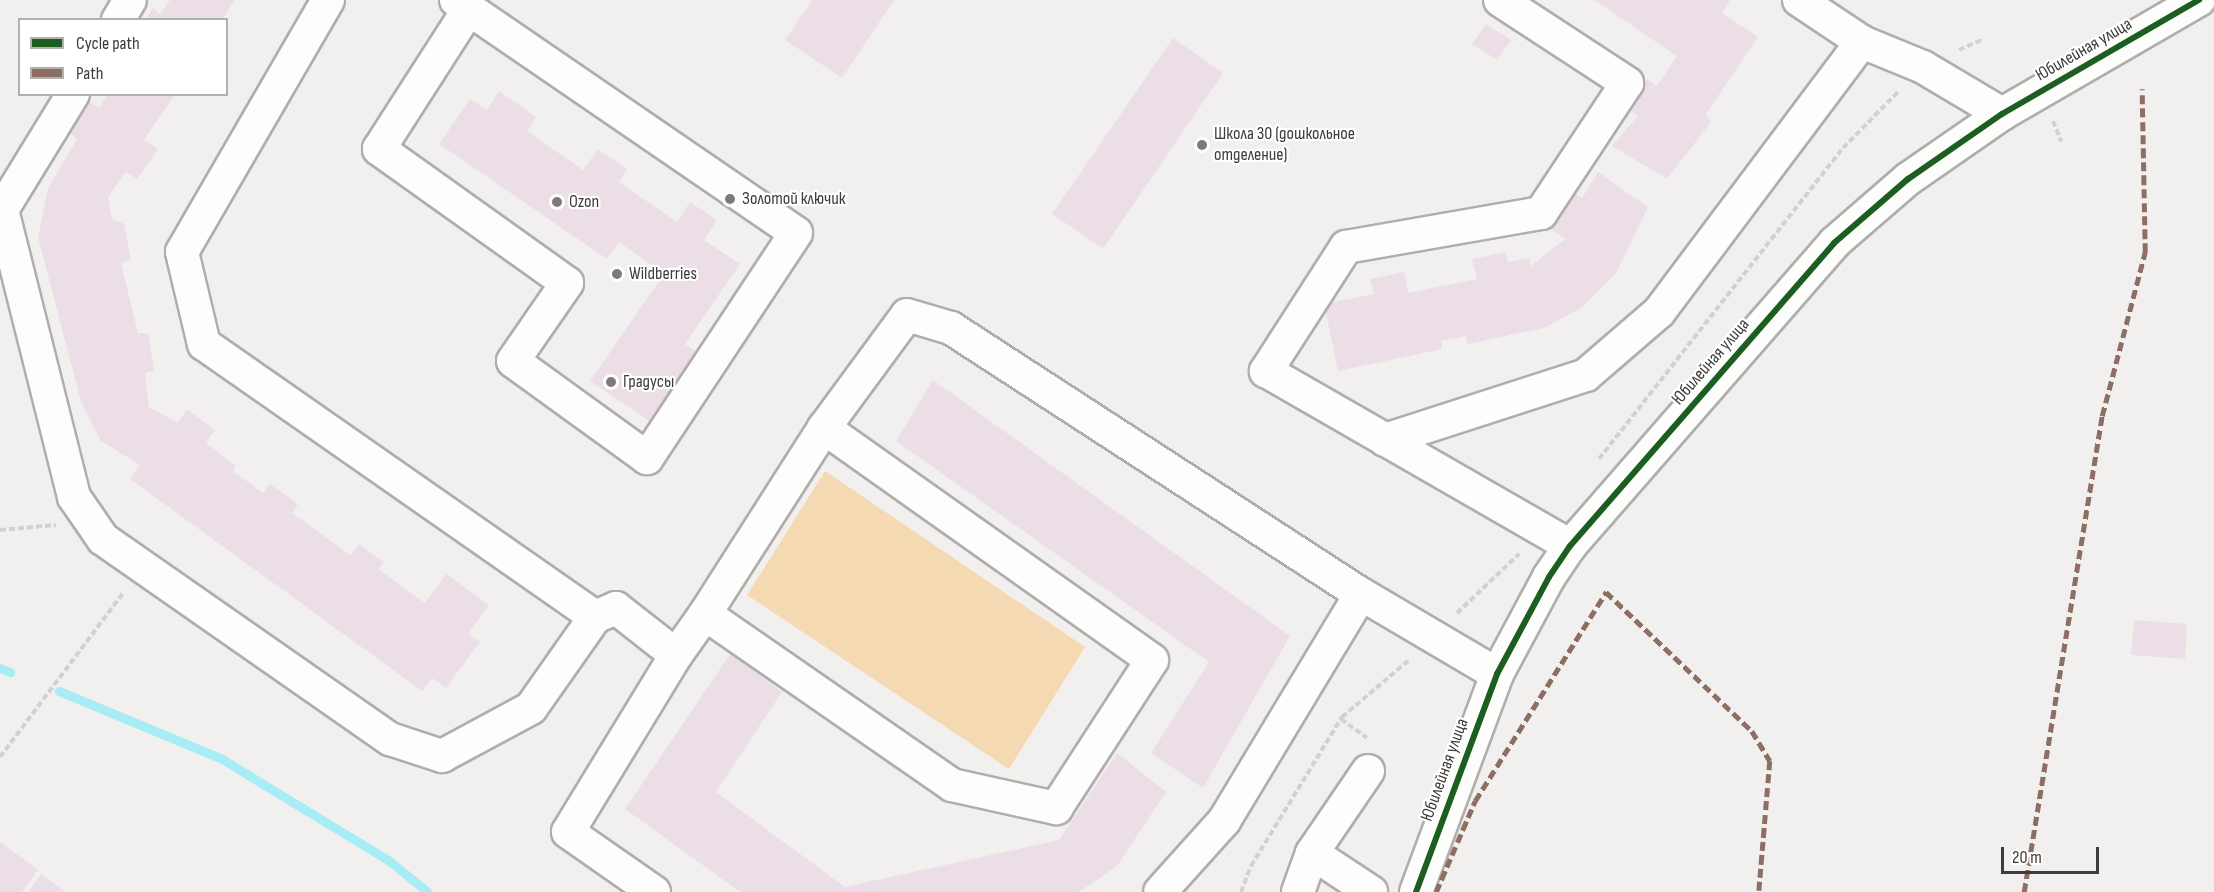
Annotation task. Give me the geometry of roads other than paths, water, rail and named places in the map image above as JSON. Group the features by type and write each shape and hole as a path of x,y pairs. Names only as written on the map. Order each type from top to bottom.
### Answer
{"street":[{"path":"119,18 130,0"},
{"path":"328,0 182,252 204,344 595,617"},
{"path":"1500,0 1627,83 1541,213 1346,247 1266,371 1570,546"},
{"path":"1799,0 1862,42 1923,67 2002,114"},
{"name":"Юбилейная улица","path":"1416,892 1497,674 1570,546 1834,243 1908,179 2002,114 2199,0"},
{"path":"463,4 796,233 647,458 513,361 567,283 380,149 463,4"},
{"path":"1385,440 1586,375 1659,312 1862,42"},
{"path":"72,96 2,210 74,496 103,539 390,740 442,756 531,708 595,617 616,608 676,655"},
{"path":"654,892 568,832 676,655 705,614 824,428 907,315 951,328 1361,594 1497,674"},
{"path":"705,614 952,785 1056,808 1152,660 824,428"},
{"path":"1161,892 1224,821 1361,594"},
{"path":"1298,892 1312,853 1368,771"},
{"path":"1312,853 1371,892"}],"waterway":[{"path":"0,668 10,672"},
{"path":"59,691 222,759 388,860 428,892"}],"place":[{"name":"Школа 30 (дошкольное отделение)","path":"1202,145"},
{"name":"Золотой ключик","path":"730,199"},
{"name":"Ozon","path":"557,202"},
{"name":"Wildberries","path":"617,274"},
{"name":"Градусы","path":"611,382"}]}
